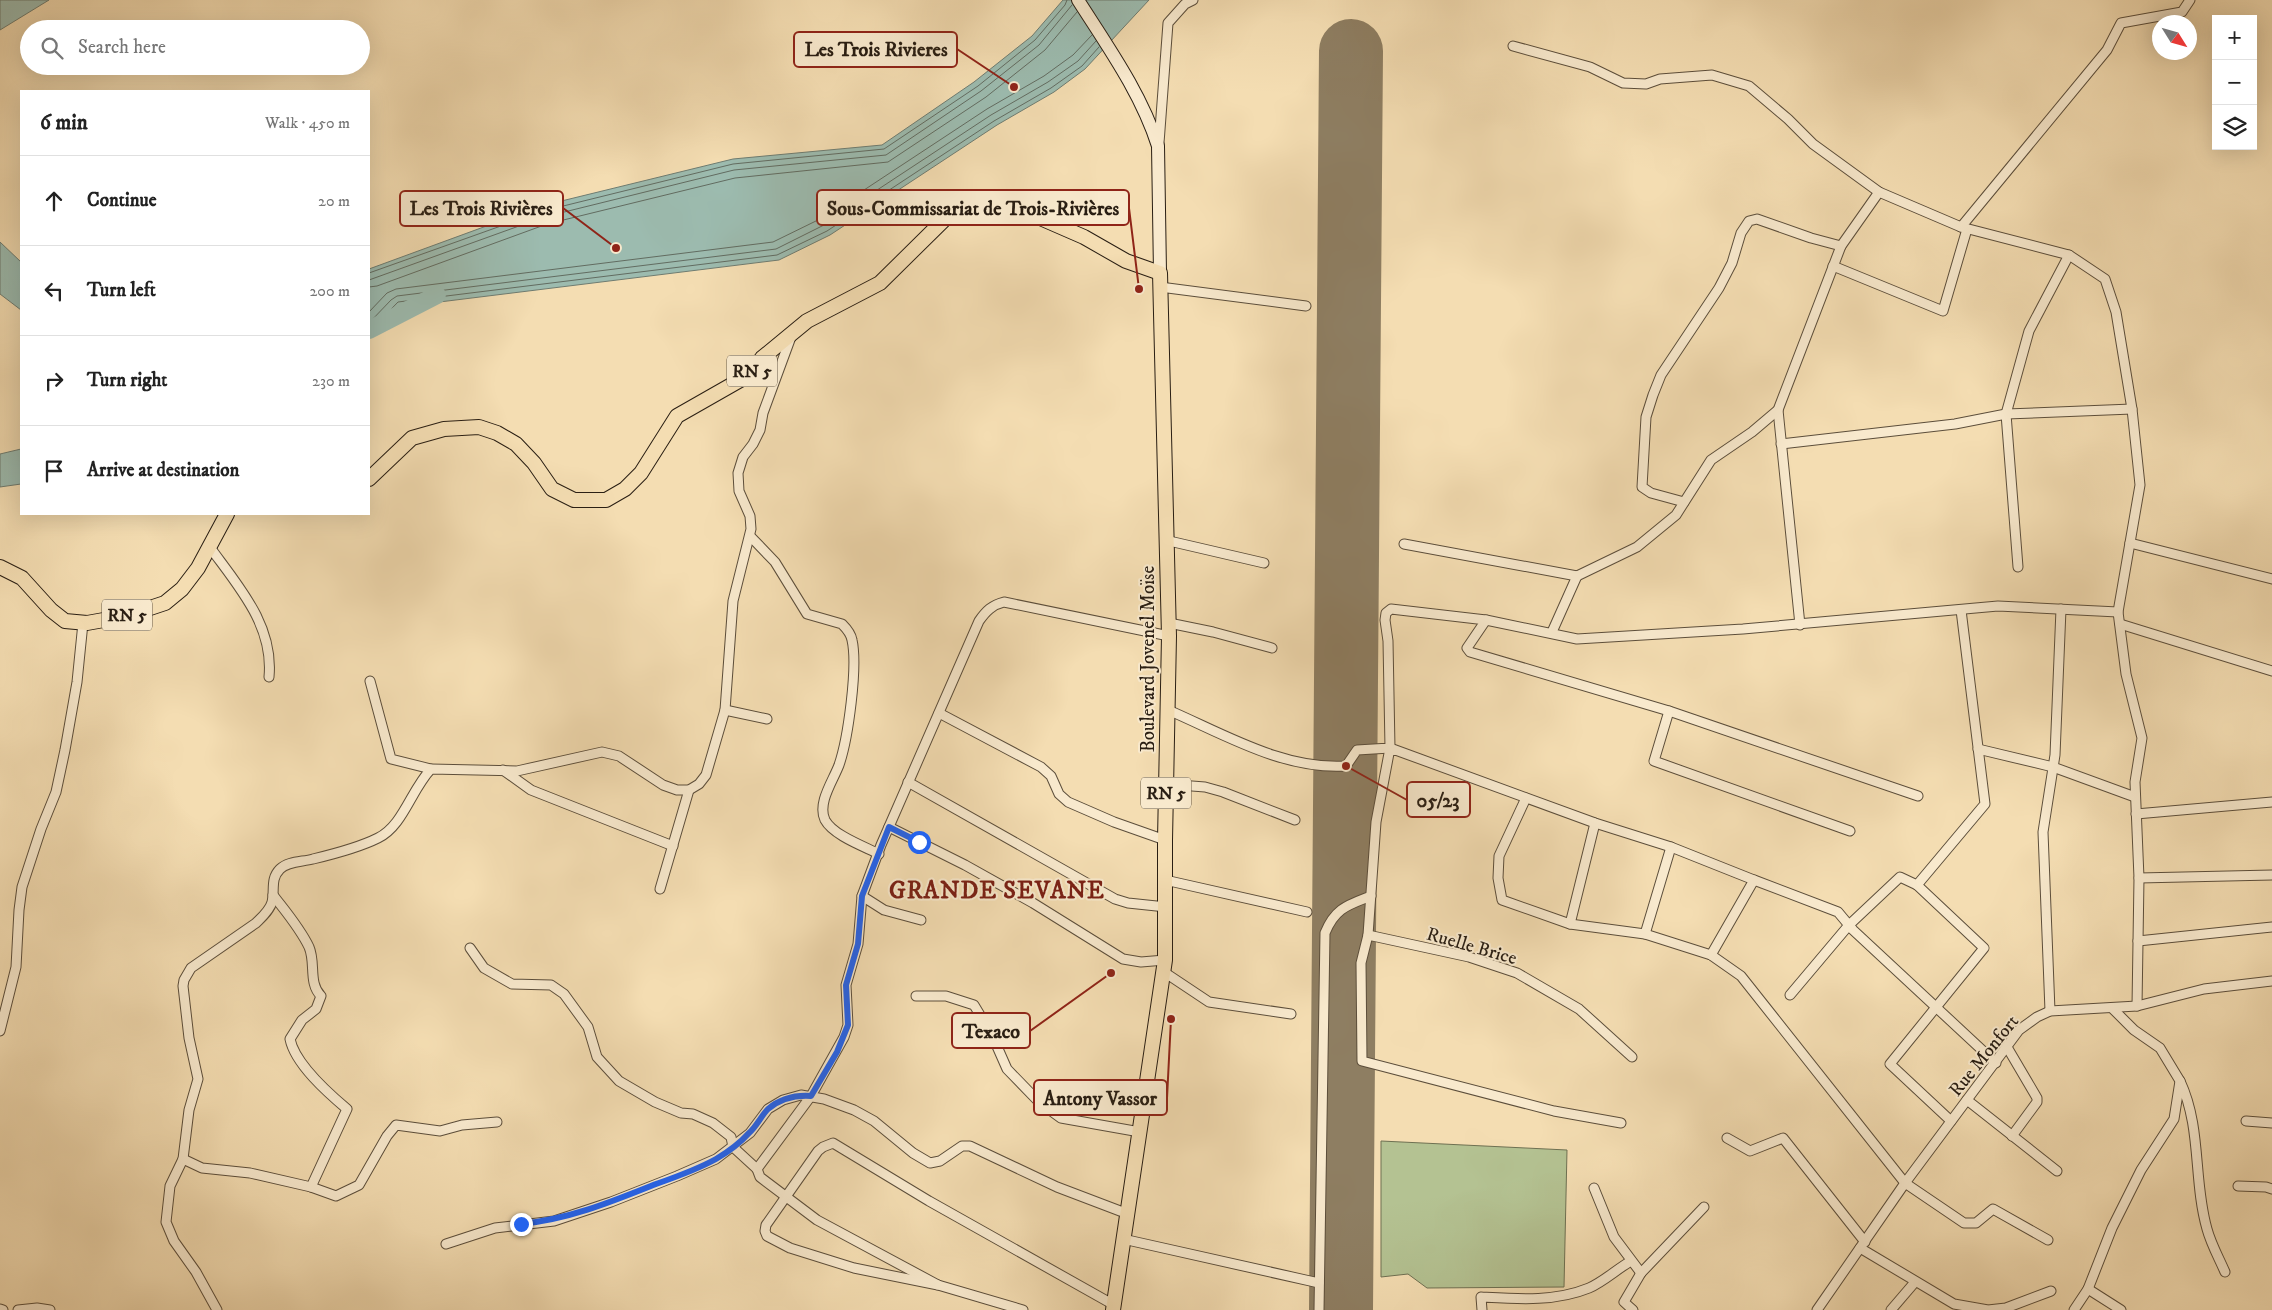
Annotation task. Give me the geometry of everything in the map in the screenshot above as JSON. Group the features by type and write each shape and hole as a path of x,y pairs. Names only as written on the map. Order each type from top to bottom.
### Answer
{"main road":[{"path":"1078,0 1124,72 1150,122 1158,146 1160,280"},
{"name":"RN 5","path":"370,478 412,438 444,429 479,427 497,433 516,444 534,463 552,489 574,500 606,500 625,489 640,473 677,416 748,375 762,358 807,321 880,282 954,211 970,203 991,202 1038,217 1084,237 1160,280"},
{"name":"Boulevard Jovenel Moïse","path":"1114,1308 1165,966 1169,630 1165,540 1160,280"},
{"name":"RN 5","path":"0,567 22,578 57,616 65,621 82,623 126,616 165,602 182,589 198,568 226,515"}],"street":[{"path":"1158,146 1168,23 1185,4 1193,0"},
{"path":"1833,266 1943,311 1964,228 2107,50 2121,23 2182,12 2190,0"},
{"path":"1513,46 1590,67 1623,83 1646,84 1660,79 1712,74 1749,86 1788,119 1813,144 1879,192 1964,228 2069,255 2105,279 2116,312 2132,409 2140,485 2118,612 2126,674 2142,738 2135,782 2139,878 2137,1006"},
{"path":"1800,624 1778,410 1841,246 1879,192"},
{"path":"1684,502 1651,493 1642,487 1646,416 1662,375 1719,288 1732,263 1741,233 1749,221 1757,219 1811,238 1841,246"},
{"path":"2018,567 2006,414 2029,331 2069,255"},
{"path":"1160,280 1306,306"},
{"path":"370,681 391,759 431,768 517,771 602,752 628,761 663,785 676,790 689,790 699,784 706,775 725,710 733,601 750,536 750,516 739,491 738,473 743,457 753,444 760,430 764,413 792,334"},
{"path":"1781,444 1955,424 2006,414 2132,409"},
{"path":"1404,544 1577,576 1637,547 1676,515 1711,460 1752,432 1778,410"},
{"path":"750,536 775,562 807,614 842,624 852,638 854,657 853,678 843,746 839,764 823,807 824,818 832,829 879,854"},
{"path":"1165,540 1264,563"},
{"path":"2130,543 2272,579"},
{"path":"209,546 248,599 260,623 269,647 269,677"},
{"path":"1552,632 1577,576"},
{"path":"757,1170 811,1096 837,1052 848,1025 846,985 858,944 862,896 908,782 979,621 994,605 1004,602 1169,630 1213,632 1272,648"},
{"path":"1620,1123 1554,1110 1362,1061 1361,963 1368,935 1376,822 1390,748 1386,614 1391,609 1486,620 1552,632 1577,639 1800,624 1998,606 2118,612"},
{"path":"2050,1011 2043,832 2053,767 2058,698 2061,609"},
{"path":"1917,885 1985,804 1961,610"},
{"path":"1486,620 1467,648 1470,652 1669,711 1918,796"},
{"path":"0,1031 16,967 22,887 38,837 56,792 65,750 78,675 82,623"},
{"path":"2120,624 2272,671"},
{"path":"725,710 767,719"},
{"path":"1168,710 1278,757 1299,764 1330,767 1346,766 1357,750 1390,748 1595,823 1671,847 1838,912 1849,925 1996,1062"},
{"path":"1669,711 1654,761 1850,831"},
{"path":"939,714 1041,767 1051,776 1059,794 1068,802 1114,822 1165,840"},
{"path":"1978,749 2053,767 2135,797"},
{"path":"217,1310 196,1272 174,1241 166,1222 170,1186 183,1159 189,1110 198,1079 189,1038 184,980 196,964 256,923 272,904 273,880 284,865 312,860 379,838 389,831 404,812 421,779 431,768"},
{"path":"502,770 531,790 673,846"},
{"path":"908,782 1114,899 1128,903 1166,907"},
{"path":"1166,784 1205,787 1223,792 1295,820"},
{"path":"660,889 689,790"},
{"path":"1526,798 1499,856 1498,878 1502,900 1570,924 1645,934 1710,955 1741,976 1904,1183 1964,1223 1976,1223 1994,1209 2048,1240"},
{"path":"2136,814 2272,802"},
{"path":"1570,924 1595,823"},
{"path":"889,827 973,870 1124,959 1165,966 1209,1002 1291,1014"},
{"path":"1645,934 1671,847"},
{"path":"2139,878 2272,875"},
{"path":"1790,995 1849,925 1900,877 1917,885 1984,948 1890,1064 1952,1121"},
{"path":"1166,880 1307,912"},
{"path":"1710,955 1754,880"},
{"path":"273,895 298,926 310,950 314,989 321,996 316,1009 302,1020 290,1039 291,1046 313,1079 347,1109 312,1187"},
{"path":"862,896 884,910 921,920"},
{"path":"1319,1310 1325,933 1330,921 1345,907 1371,896"},
{"path":"2138,941 2272,927"},
{"name":"Ruelle Brice","path":"1368,935 1469,957 1517,973 1579,1009 1632,1057"},
{"path":"470,948 484,968 512,984 551,985 564,994 588,1027 598,1057 619,1081 655,1102 681,1113 693,1114 714,1122 731,1137 733,1147 757,1170 760,1177 784,1197 816,1220 847,1238 938,1285"},
{"name":"Rue Monfort","path":"1823,1308 1904,1183 2019,1030 2037,1017 2050,1011 2137,1006 2204,989 2272,981"},
{"path":"916,996 946,996 974,1006 992,1035 1007,1069 1039,1102 1061,1118 1140,1132"},
{"path":"2112,1008 2134,1030 2160,1048 2189,1100 2207,1230 2225,1272"},
{"path":"2007,1047 2037,1098 2037,1102 2012,1136"},
{"path":"2074,1310 2088,1289 2112,1228 2141,1170 2174,1119 2180,1081"},
{"path":"446,1244 495,1228 554,1221 611,1202 716,1159 750,1133 768,1109 783,1100 800,1095 811,1096 847,1107 874,1121 912,1153 930,1162 940,1161 962,1146 970,1146 1057,1187 1128,1214"},
{"path":"1967,1100 2057,1171"},
{"path":"2246,1121 2272,1123"},
{"path":"183,1159 202,1168 250,1173 312,1187 336,1196 359,1185 387,1136 396,1125 440,1131 462,1125 497,1122"},
{"path":"1727,1138 1750,1151 1783,1138 1863,1245 1950,1307 1988,1310 2006,1308 2050,1291"},
{"path":"1023,1310 938,1285 854,1268 790,1248 767,1236 766,1225 784,1197 822,1146 828,1144 838,1145 929,1201 1114,1308"},
{"path":"2238,1186 2272,1189"},
{"path":"1594,1188 1614,1237 1641,1272"},
{"path":"1633,1310 1624,1302 1641,1272 1704,1207"},
{"path":"1124,1240 1319,1283"},
{"path":"1482,1310 1481,1297 1546,1298 1573,1294 1590,1288 1631,1260"},
{"path":"1891,1310 1915,1282"},
{"path":"2088,1289 2121,1310"},
{"path":"18,1310 37,1308 50,1310"}],"green space":[{"path":"1381,1141 1567,1150 1564,1287 1427,1288 1408,1274 1381,1277"}],"water":[{"path":"0,0 49,0 0,30"},
{"path":"1063,0 1149,0 1085,69 1054,92 997,125 830,235 779,260 399,307 370,338 370,269 541,206 733,159 882,145 974,82 1032,36"},
{"path":"0,242 20,261 20,309 0,294"},
{"path":"20,449 20,484 0,487 0,454"}],"waterway":[{"path":"370,329 437,295"}],"runway":[{"path":"1341,1310 1351,51"}],"place":[{"name":"Les Trois Rivieres","path":"1014,87"},
{"name":"Les Trois Rivières","path":"616,248"},
{"name":"Sous-Commissariat de Trois-Rivières","path":"1139,289"},
{"name":"05/23","path":"1346,766"},
{"name":"Texaco","path":"1111,973"},
{"name":"Antony Vassor","path":"1171,1019"}],"district":[{"name":"GRANDE SEVANE","path":"997,890"}],"route":[{"path":"521,1224 554,1221 611,1202 716,1159 750,1133 768,1109 783,1100 800,1095 811,1096 837,1052 848,1025 846,985 858,944 862,896 881,845 889,827 919,842"}]}
